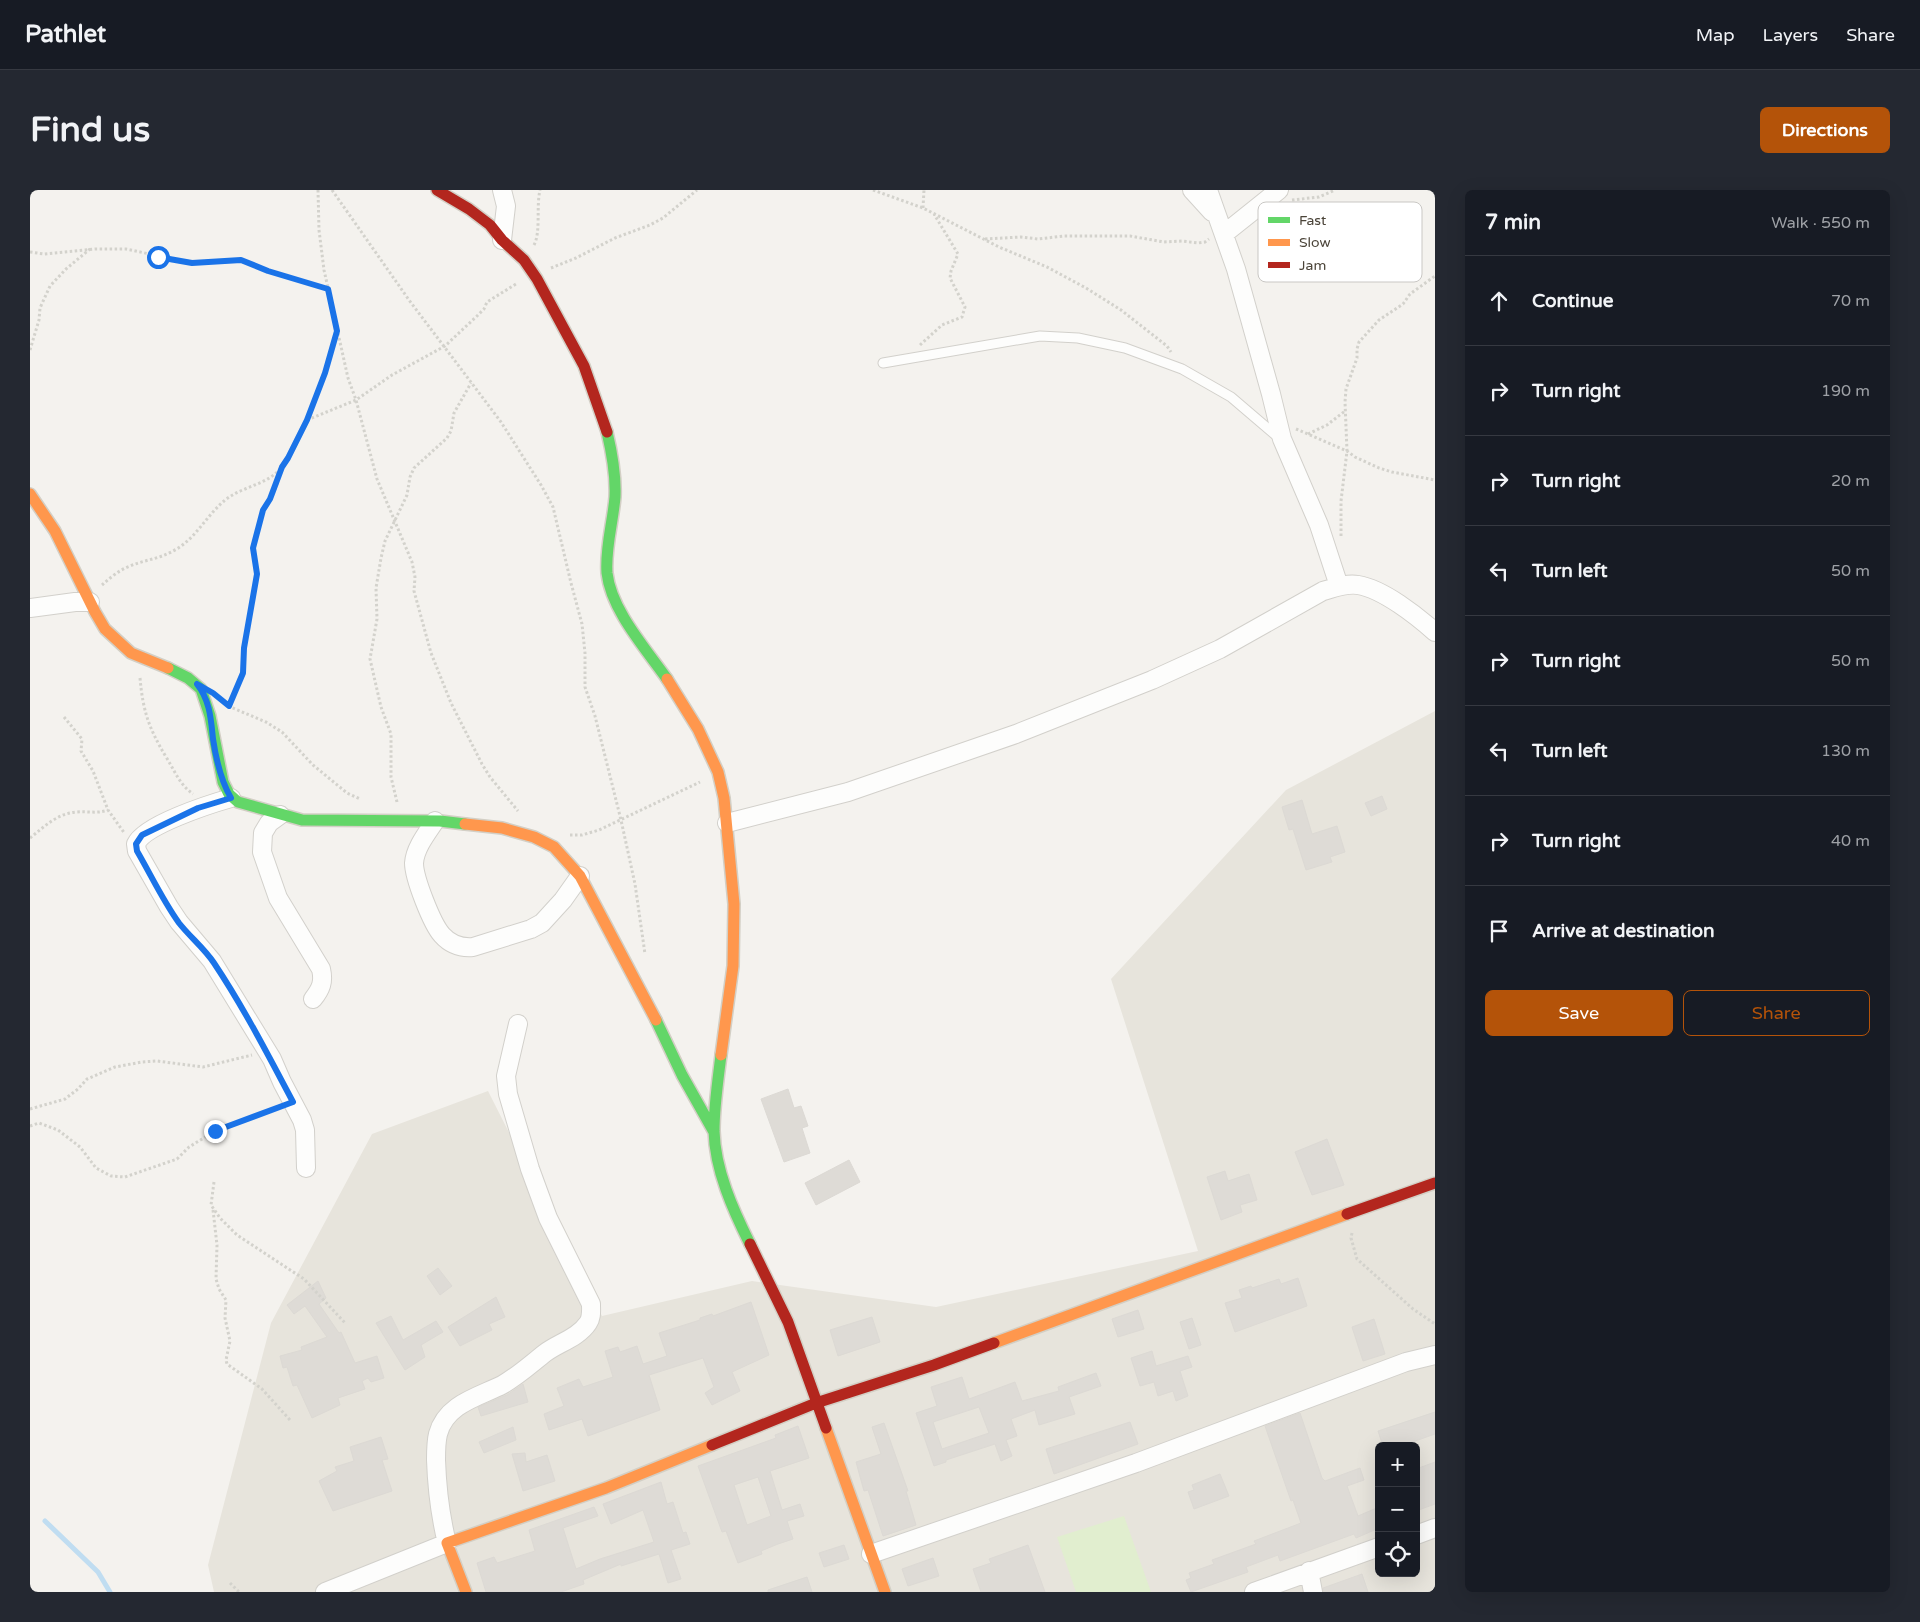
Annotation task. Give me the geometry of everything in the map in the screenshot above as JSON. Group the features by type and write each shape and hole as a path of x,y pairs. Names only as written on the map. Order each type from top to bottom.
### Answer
{"street":[{"path":"437,190 469,209 490,225 502,240 524,260 584,366 606,425 614,466 614,496 607,573 613,596 627,622 667,679 698,729 718,772 724,798 734,904 733,966 715,1100 714,1133 717,1157 724,1183 743,1230 788,1322 885,1592"},
{"path":"502,190 506,206 502,240"},
{"path":"1192,190 1222,228"},
{"path":"1208,190 1222,228 1254,331 1282,439 1319,525 1339,586"},
{"path":"1261,202 1279,190"},
{"path":"1222,228 1258,204"},
{"path":"30,494 56,532 102,625 124,648 197,684 202,690 212,721 215,746 223,781 231,798"},
{"path":"727,824 848,792 1016,734 1152,680 1220,649 1323,591 1339,586 1358,585 1375,592 1400,604 1435,632"},
{"path":"30,608 89,600"},
{"path":"306,1168 302,1120 266,1050 212,960 169,908 136,848 136,844 142,835 208,804 231,798 280,815 302,820 398,819 502,828 528,834 554,847 580,876 654,1015 662,1038 714,1133"},
{"path":"280,815 269,823 263,833 262,852 278,898 321,969 323,980 320,990 313,999"},
{"path":"435,822 425,836 414,862 420,890 441,934 452,944 463,948 473,947 532,928 542,922 563,900 580,876"},
{"path":"466,1592 448,1543 440,1512 436,1485 438,1434 451,1412 463,1402 504,1384 524,1371 546,1352 576,1334 588,1323 591,1315 590,1304 584,1290 548,1218 530,1169 508,1094 506,1076 518,1024"},
{"path":"324,1592 448,1543 606,1488 816,1403 934,1365 1435,1183"},
{"path":"871,1554 1136,1463 1406,1362 1435,1355"},
{"path":"1420,1534 1435,1528"},
{"path":"1254,1592 1375,1548"},
{"path":"1309,1571 1313,1592"}],"lane":[{"path":"883,363 1040,336 1078,338 1125,348 1182,369 1230,397 1282,439"}],"path":[{"path":"318,190 319,230 328,289 348,378 356,400 377,479 412,562 414,591 431,653 452,703 486,771 518,810 528,834"},
{"path":"332,190 409,300 501,422 541,485 552,508 582,624 585,653 585,687 621,820 635,884 646,959"},
{"path":"524,260 538,237 537,218 540,190"},
{"path":"307,420 356,400 392,375 445,346 477,316 491,298 533,273 555,267 614,238 650,225 663,218 697,190"},
{"path":"873,190 922,208 1086,288 1120,310 1167,346 1182,369"},
{"path":"922,208 924,190"},
{"path":"902,359 942,326 962,317 964,313 963,303 950,278 958,254 934,214"},
{"path":"985,239 1130,236 1164,242 1182,241 1198,243 1205,242 1222,228"},
{"path":"30,252 44,254 91,249 126,249 192,263 241,260 268,271 328,289"},
{"path":"30,350 39,320 40,308 50,286 66,269 91,249"},
{"path":"1330,558 1341,538 1341,501 1347,451 1346,390 1357,358 1356,349 1359,342 1379,320 1403,304 1414,291 1435,276"},
{"path":"89,600 109,578 128,566 158,558 174,551 201,528 225,500 274,475 282,467 307,420 325,373 337,331"},
{"path":"398,819 397,798 391,778 391,734 381,707 370,659 377,619 376,588 378,571 385,541 407,495 410,477 414,468 447,438 451,431 454,413 471,383"},
{"path":"1308,434 1327,425 1345,410"},
{"path":"1277,422 1392,472 1435,480"},
{"path":"229,706 243,673 244,648 257,574 254,556 255,539 263,510 276,487 282,467"},
{"path":"124,648 137,669 142,700 150,729 158,746 184,788 208,804"},
{"path":"224,702 266,722 282,732 324,774 362,801"},
{"path":"64,717 82,739 81,751 93,771 108,810 136,848"},
{"path":"565,835 582,835 599,830 718,772"},
{"path":"30,838 56,818 65,814 78,812 100,813 108,810"},
{"path":"30,1109 65,1099 87,1079 115,1067 158,1061 203,1067 228,1062 266,1050"},
{"path":"30,1126 39,1123 58,1130 80,1147 96,1168 111,1176 126,1177 177,1159 189,1147 215,1131 293,1102"},
{"path":"214,1182 212,1205 217,1245 216,1279 219,1289 226,1300 225,1318 230,1341 226,1360 227,1364 262,1389 290,1420"},
{"path":"1364,1208 1352,1229 1351,1238 1357,1259 1413,1309 1435,1324"},
{"path":"213,1210 237,1235 304,1279 346,1324"},
{"path":"230,1583 239,1592"}],"shaded area":[{"path":"1435,711 1435,1592 214,1592 208,1565 271,1323 372,1134 488,1091 602,1316 752,1281 936,1307 1198,1251 1111,979 1286,790"}],"green space":[{"path":"1124,1516 1151,1592 1076,1592 1057,1537"}],"building":[{"path":"1382,796 1387,809 1371,816 1365,803"},
{"path":"1302,800 1312,834 1337,826 1345,852 1330,857 1332,862 1306,870 1293,829 1289,830 1282,807"},
{"path":"788,1089 794,1108 801,1106 808,1126 802,1128 810,1153 784,1162 761,1099"},
{"path":"1327,1139 1344,1185 1312,1195 1295,1152"},
{"path":"849,1160 860,1182 816,1205 805,1183"},
{"path":"1225,1171 1228,1181 1249,1174 1257,1200 1240,1205 1242,1212 1221,1220 1207,1177"},
{"path":"438,1268 452,1286 440,1295 427,1276"},
{"path":"1298,1278 1307,1306 1235,1332 1225,1303 1242,1298 1239,1290 1251,1286 1252,1288 1279,1279 1281,1284"},
{"path":"318,1281 326,1298 319,1304 339,1333 341,1332 355,1363 377,1356 384,1378 371,1382 368,1378 362,1381 365,1389 338,1398 340,1405 312,1418 297,1385 293,1386 287,1367 283,1368 280,1356 302,1350 301,1347 327,1337 305,1306 294,1314 287,1305"},
{"path":"496,1297 505,1317 489,1324 492,1330 460,1346 448,1327"},
{"path":"751,1302 769,1355 732,1372 740,1391 712,1405 705,1393 714,1387 703,1358 649,1375 660,1410 588,1436 582,1419 549,1430 544,1414 564,1406 557,1388 579,1379 583,1387 613,1377 605,1351 618,1347 620,1352 637,1346 643,1364 667,1356 659,1333"},
{"path":"1138,1310 1144,1329 1118,1337 1112,1319"},
{"path":"391,1316 403,1340 436,1321 443,1332 421,1345 425,1357 405,1370 376,1323"},
{"path":"872,1317 880,1342 838,1356 830,1330"},
{"path":"1192,1318 1201,1345 1189,1349 1180,1322"},
{"path":"1374,1319 1385,1354 1363,1361 1352,1327"},
{"path":"1152,1351 1156,1366 1188,1356 1192,1367 1180,1371 1188,1396 1176,1401 1173,1391 1158,1396 1154,1382 1140,1386 1131,1358"},
{"path":"1096,1373 1101,1386 1069,1397 1075,1414 1039,1425 1035,1410 1011,1419 1017,1436 1006,1440 1012,1456 1001,1461 995,1444 946,1460 946,1462 934,1466 916,1413 937,1406 931,1387 962,1377 969,1399 1015,1382 1022,1401 1059,1391 1058,1387","holes":["979,1407 989,1433 942,1449 933,1422"]},
{"path":"523,1384 528,1402 481,1416 478,1407 507,1395"},
{"path":"1435,1412 1435,1434 1412,1442 1382,1442 1378,1431"},
{"path":"1300,1413 1322,1478 1325,1481 1360,1468 1364,1480 1347,1486 1358,1516 1375,1509 1375,1530 1356,1538 1354,1534 1280,1561 1278,1555 1246,1567 1248,1572 1191,1592 1186,1580 1191,1578 1189,1573 1214,1564 1212,1560 1256,1544 1254,1541 1301,1523 1293,1500 1291,1501 1265,1426"},
{"path":"1130,1422 1138,1444 1054,1474 1046,1449"},
{"path":"884,1423 908,1491 906,1491 916,1525 883,1536 868,1490 864,1491 856,1462 881,1454 872,1427"},
{"path":"798,1426 809,1458 770,1471 782,1510 800,1504 804,1516 787,1521 793,1539 761,1551 762,1554 738,1563 726,1531 722,1532 698,1466 776,1438 775,1435","holes":["758,1477 771,1516 747,1525 734,1485"]},
{"path":"513,1427 516,1440 484,1453 479,1442"},
{"path":"381,1437 388,1459 382,1460 392,1491 333,1511 319,1481 337,1471 335,1467 354,1461 350,1447"},
{"path":"525,1453 526,1462 547,1455 555,1481 523,1491 512,1454"},
{"path":"1435,1462 1435,1504 1420,1510 1420,1487 1420,1468"},
{"path":"1220,1474 1229,1496 1194,1509 1188,1492 1194,1490 1192,1485"},
{"path":"661,1482 667,1504 673,1502 683,1533 686,1532 690,1544 671,1550 681,1579 668,1583 659,1554 621,1566 621,1564 583,1580 584,1584 561,1592 486,1592 477,1563 494,1557 497,1563 535,1551 529,1530 594,1507 598,1516 563,1528 576,1569 600,1559 654,1542 643,1510 611,1524 603,1504"},
{"path":"844,1545 849,1559 824,1567 819,1553"},
{"path":"1028,1545 1045,1592 981,1592 973,1569 991,1563 989,1559"},
{"path":"933,1558 939,1576 908,1586 902,1569"},
{"path":"1362,1574 1368,1592 1323,1592 1323,1588"},
{"path":"807,1577 812,1592 768,1592 768,1590"}],"waterway":[{"path":"45,1521 98,1572 110,1592"}],"traffic: fast":[{"path":"607,432 615,489 607,554 607,573 610,587 622,615 667,679"},
{"path":"168,668 188,678 201,689 210,716 223,782 229,794 238,802 302,820 440,821 465,824"},
{"path":"656,1020 682,1075 714,1132"},
{"path":"721,1055 716,1093 715,1146 721,1175 737,1217 750,1244"}],"traffic: slow":[{"path":"30,494 55,531 105,629 131,653 168,668"},
{"path":"667,679 698,729 718,772 724,798 734,904 733,966 721,1055"},
{"path":"465,824 502,828 534,837 554,847 580,876 656,1020"},
{"path":"994,1343 1347,1214"},
{"path":"826,1428 885,1592"},
{"path":"466,1592 447,1543 606,1488 712,1445"}],"traffic: jam":[{"path":"437,190 469,209 490,225 502,240 524,260 537,279 584,366 607,432"},
{"path":"1347,1214 1435,1183"},
{"path":"750,1244 788,1322 826,1428"},
{"path":"712,1445 816,1403 934,1365 994,1343"}],"route":[{"path":"158,257 192,263 241,260 268,271 328,289 337,331 325,373 307,420 282,467 276,487 263,510 253,548 257,574 244,648 243,673 229,706 213,693 197,684 206,700 212,721 216,754 226,790 231,798 208,804 154,828 138,838 136,844 137,851 169,908 212,960 229,986 272,1059 293,1102 215,1131"}]}
